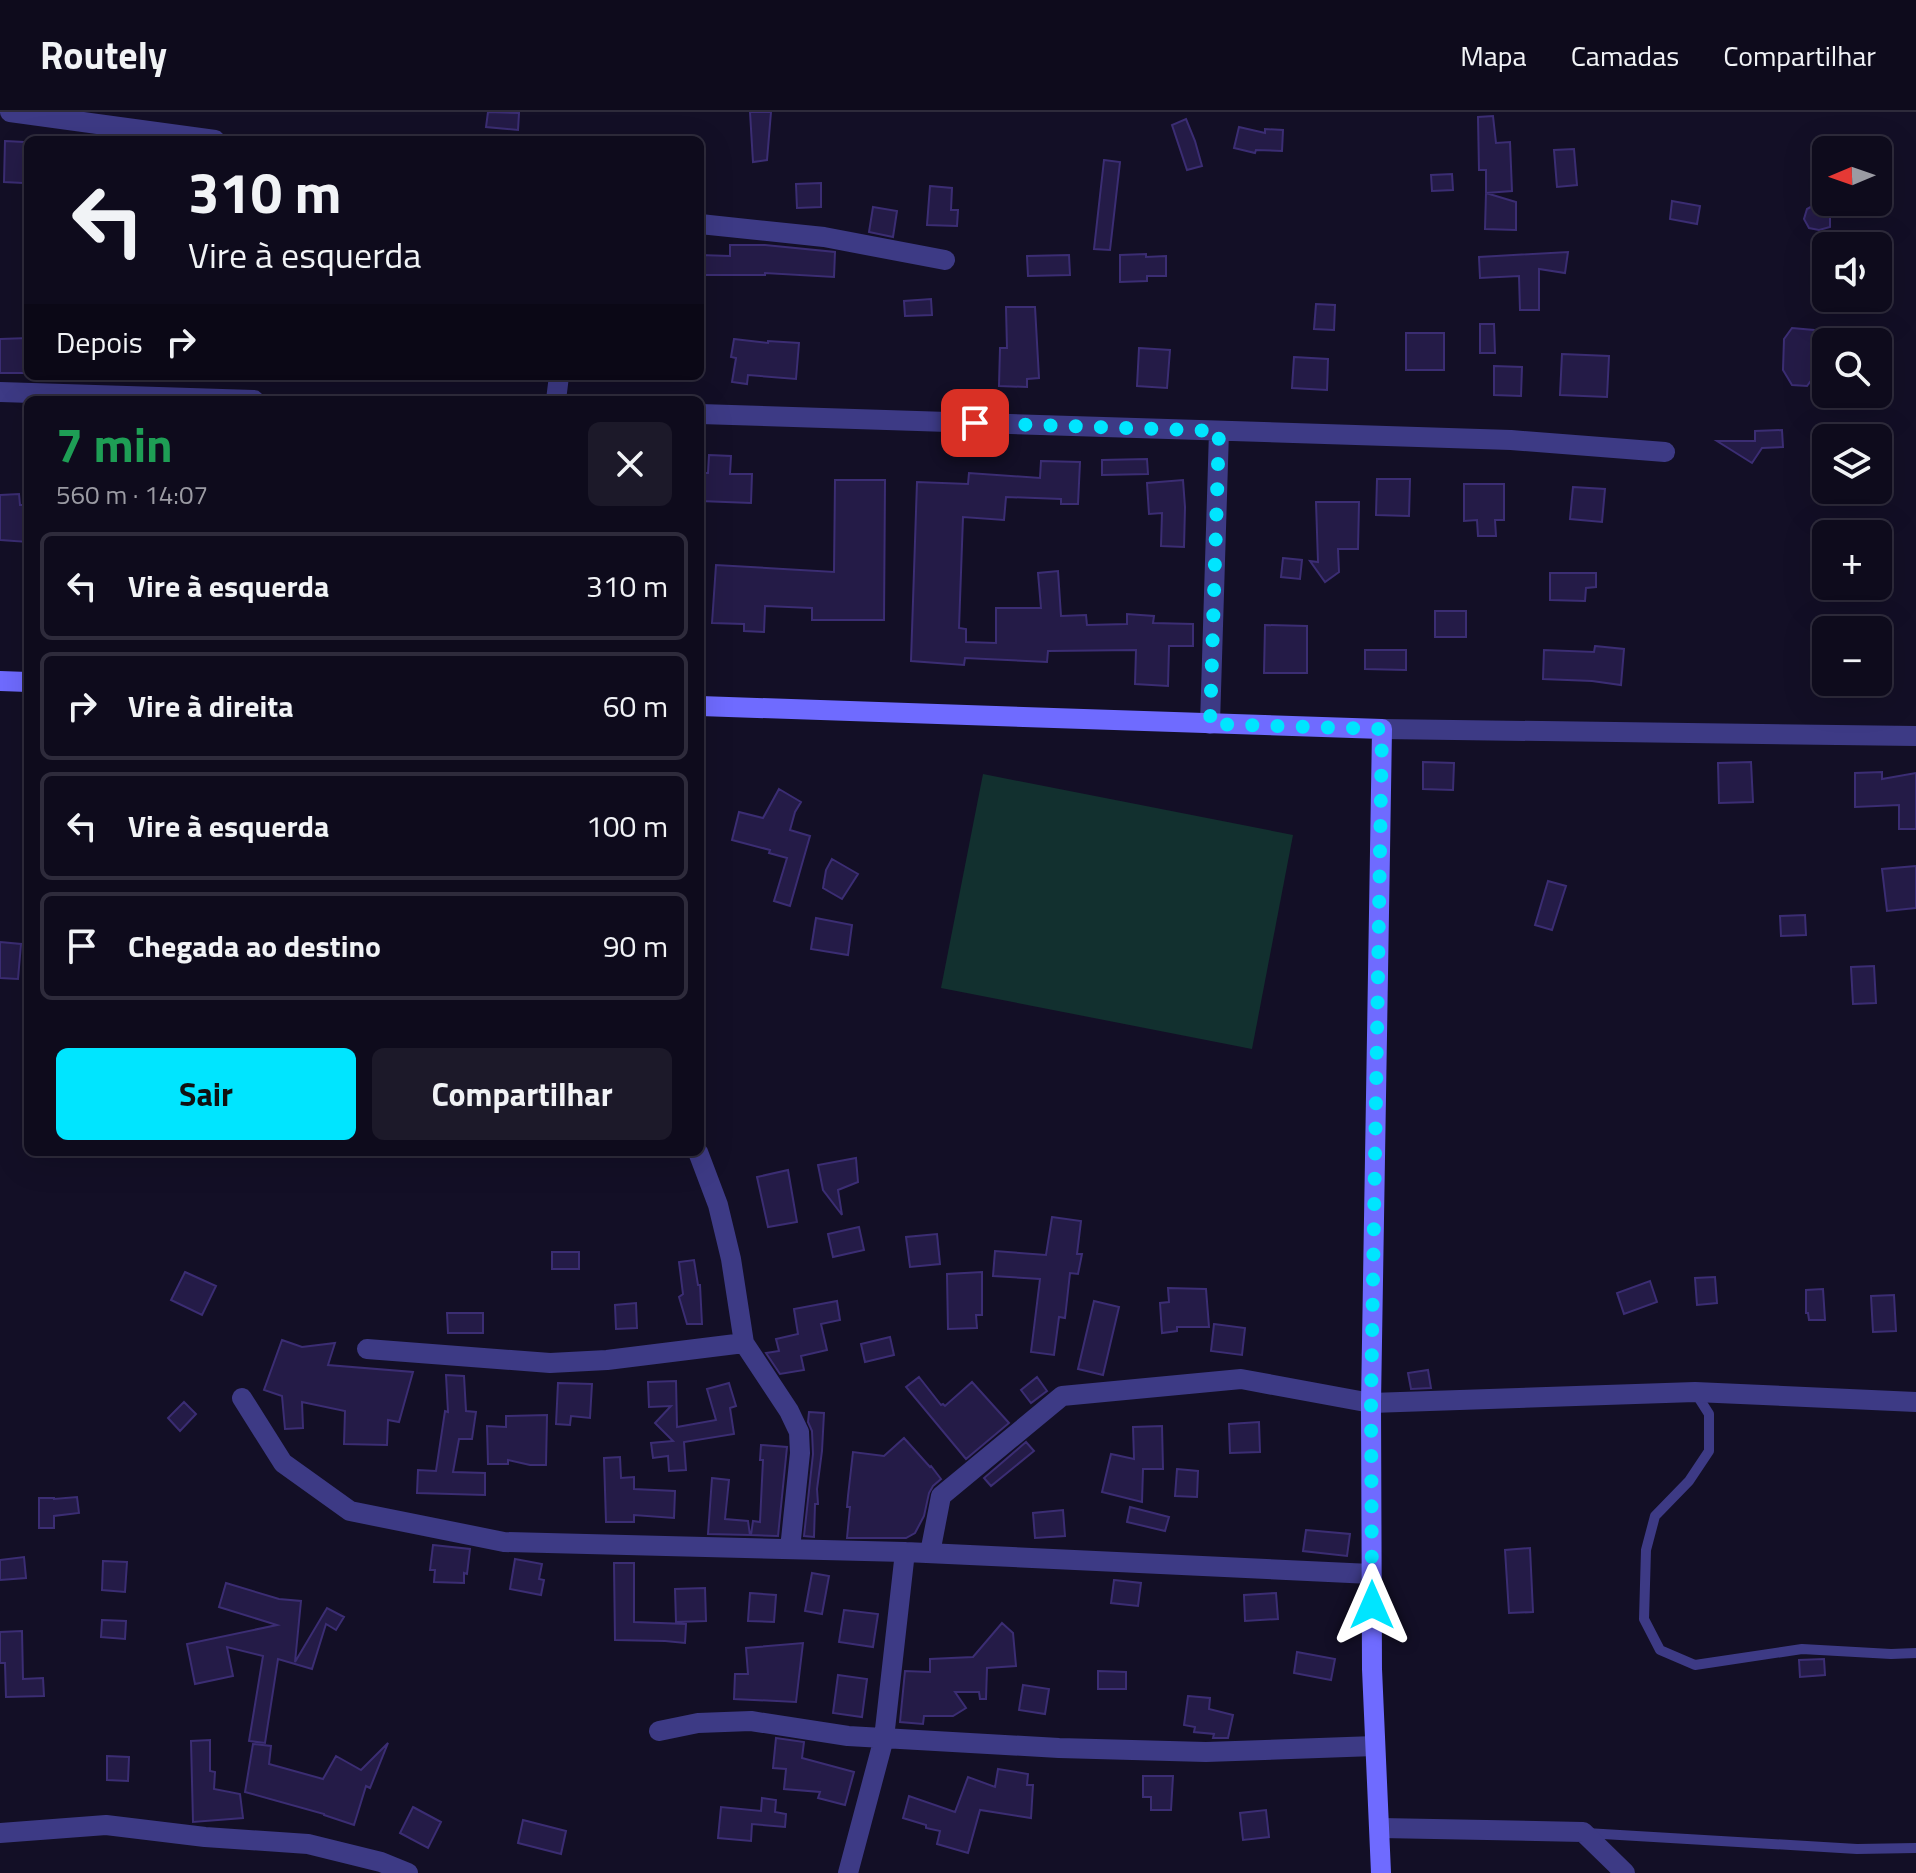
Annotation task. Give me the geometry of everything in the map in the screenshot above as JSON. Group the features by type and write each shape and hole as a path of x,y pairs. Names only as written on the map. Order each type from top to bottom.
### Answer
{"street":[{"path":"10,112 186,136"},
{"path":"704,224 824,237 945,260"},
{"path":"0,392 127,396"},
{"path":"704,414 1511,440 1665,452"},
{"path":"1210,724 1219,431"},
{"path":"0,681 24,682"},
{"path":"704,706 1382,729 1916,736"},
{"path":"1381,1873 1371,1574 1371,1403 1382,729"},
{"path":"700,1156 718,1205 731,1259 744,1343 789,1411 799,1432 800,1453 790,1549"},
{"path":"367,1349 550,1363 607,1360 744,1343"},
{"path":"930,1553 941,1496 1062,1396 1241,1379 1371,1403 1695,1392 1916,1402"},
{"path":"242,1398 283,1463 350,1511 504,1542 905,1552 1371,1574"},
{"path":"848,1873 884,1738 905,1552"},
{"path":"659,1731 698,1723 751,1721 848,1736 1059,1748 1206,1752 1375,1746"},
{"path":"0,1833 106,1825 205,1837 308,1844 381,1862 408,1873"},
{"path":"1381,1828 1583,1832 1625,1873"}],"lane":[{"path":"1695,1392 1709,1414 1709,1451 1689,1481 1655,1516 1646,1550 1644,1619 1660,1650 1695,1665 1802,1649 1916,1653"},
{"path":"1583,1832 1857,1849 1916,1848"}],"green space":[{"path":"983,774 1293,835 1252,1049 941,988"}],"building":[{"path":"488,112 519,113 518,130 486,127"},
{"path":"750,112 771,112 767,160 753,162"},
{"path":"1493,116 1496,143 1510,142 1512,191 1486,193 1486,170 1479,170 1478,117"},
{"path":"1186,119 1202,166 1187,170 1172,125"},
{"path":"1239,127 1265,133 1265,129 1283,130 1282,151 1256,150 1255,153 1234,148"},
{"path":"5,141 24,142 23,183 4,182"},
{"path":"1574,149 1577,185 1557,187 1554,150"},
{"path":"1104,160 1120,162 1110,250 1094,249"},
{"path":"1452,174 1453,190 1432,191 1431,175"},
{"path":"821,183 821,207 797,208 796,184"},
{"path":"930,186 952,188 951,210 958,210 957,226 927,225"},
{"path":"1486,193 1516,202 1516,230 1485,229"},
{"path":"1672,201 1700,206 1697,224 1670,219"},
{"path":"1812,206 1812,216 1830,216 1830,227 1819,230 1809,228 1804,219 1807,209"},
{"path":"873,207 897,211 893,237 869,232"},
{"path":"730,245 835,252 834,277 765,273 704,275 704,255 730,256"},
{"path":"1568,252 1565,273 1539,269 1539,310 1520,310 1519,276 1480,278 1479,257"},
{"path":"1146,254 1146,257 1166,256 1166,276 1147,276 1147,281 1120,282 1120,255"},
{"path":"1069,255 1070,275 1028,276 1027,256"},
{"path":"931,299 932,315 905,316 904,301"},
{"path":"1316,304 1335,305 1334,330 1314,329"},
{"path":"1006,307 1035,307 1039,378 1027,379 1027,387 999,386 1000,348 1007,348"},
{"path":"1480,324 1494,324 1495,353 1480,353"},
{"path":"1792,328 1812,330 1812,379 1807,386 1792,385 1783,370 1784,339"},
{"path":"1406,333 1444,333 1444,370 1406,370"},
{"path":"24,338 24,373 0,373 0,339"},
{"path":"734,339 799,343 796,379 748,375 747,384 732,382 736,358 731,357"},
{"path":"1139,348 1170,350 1167,388 1137,386"},
{"path":"1562,354 1609,356 1607,397 1560,395"},
{"path":"1294,357 1328,359 1327,390 1292,388"},
{"path":"1494,366 1522,367 1521,396 1494,395"},
{"path":"1782,430 1783,447 1762,448 1752,463 1717,441 1755,441 1755,431"},
{"path":"709,455 731,456 730,474 752,474 751,503 704,501 704,473 708,473"},
{"path":"1147,459 1148,474 1102,475 1102,460"},
{"path":"1041,461 1080,462 1078,504 1061,504 1061,499 1006,497 1004,520 963,517 959,628 966,629 966,642 996,643 996,608 1041,608 1038,573 1058,571 1061,616 1086,615 1087,625 1127,624 1127,614 1154,616 1153,623 1193,624 1193,646 1169,646 1168,686 1135,684 1136,650 1048,651 1047,662 965,658 964,665 911,661 917,482 968,484 969,473 1040,478"},
{"path":"1377,479 1410,479 1409,516 1376,515"},
{"path":"835,480 885,480 884,620 812,620 812,608 765,606 764,632 744,631 744,624 712,623 716,565 834,572"},
{"path":"1183,480 1184,547 1161,546 1162,513 1149,514 1147,483"},
{"path":"1464,484 1504,484 1504,520 1495,520 1496,536 1478,536 1477,520 1464,521"},
{"path":"1573,487 1605,489 1602,522 1570,519"},
{"path":"19,494 20,505 24,505 24,542 0,540 0,495"},
{"path":"1316,502 1359,502 1358,549 1338,549 1339,572 1325,582 1310,561 1318,562"},
{"path":"1283,558 1302,560 1300,579 1281,577"},
{"path":"1550,573 1596,573 1596,587 1586,588 1585,601 1550,600"},
{"path":"1435,611 1466,611 1466,637 1435,637"},
{"path":"1265,625 1307,626 1307,673 1264,673"},
{"path":"1595,646 1624,649 1621,685 1543,679 1544,650 1594,652"},
{"path":"1365,650 1406,650 1406,670 1365,669"},
{"path":"1423,762 1454,763 1453,790 1423,789"},
{"path":"1751,762 1753,802 1719,803 1718,763"},
{"path":"1882,772 1882,779 1916,773 1916,829 1899,829 1899,805 1855,807 1855,773"},
{"path":"779,789 801,802 790,830 810,836 790,906 774,901 787,858 732,840 739,812 763,818"},
{"path":"832,859 858,874 842,899 823,888 826,870"},
{"path":"1916,866 1916,908 1887,911 1882,869"},
{"path":"1548,881 1566,886 1552,930 1535,925"},
{"path":"1805,915 1806,935 1781,936 1780,916"},
{"path":"816,918 852,925 848,955 811,949"},
{"path":"0,942 21,944 18,979 0,978"},
{"path":"1874,966 1876,1003 1853,1004 1851,967"},
{"path":"856,1158 858,1182 838,1190 842,1215 823,1190 818,1165"},
{"path":"788,1170 797,1222 768,1227 757,1177"},
{"path":"1052,1217 1081,1221 1077,1254 1082,1254 1078,1274 1070,1273 1065,1318 1059,1317 1054,1355 1031,1352 1040,1279 993,1276 995,1251 1046,1255"},
{"path":"859,1227 864,1250 833,1257 828,1234"},
{"path":"937,1234 940,1264 910,1267 906,1237"},
{"path":"552,1252 579,1252 579,1269 552,1269"},
{"path":"694,1260 700,1285 702,1324 687,1324 679,1297 683,1294 679,1262"},
{"path":"185,1272 216,1286 202,1315 171,1300"},
{"path":"982,1272 982,1315 976,1315 977,1328 948,1329 947,1274"},
{"path":"1715,1277 1717,1303 1697,1305 1695,1278"},
{"path":"1650,1281 1657,1302 1624,1314 1617,1293"},
{"path":"1168,1288 1206,1289 1209,1327 1177,1327 1177,1331 1162,1333 1160,1303 1169,1302"},
{"path":"1823,1289 1825,1320 1809,1320 1806,1290"},
{"path":"1894,1295 1896,1331 1873,1332 1871,1296"},
{"path":"837,1301 840,1320 821,1324 827,1350 801,1356 804,1370 780,1374 766,1353 779,1351 776,1339 798,1334 794,1309"},
{"path":"1094,1301 1119,1307 1103,1375 1078,1369"},
{"path":"636,1303 637,1328 616,1329 615,1305"},
{"path":"447,1313 483,1313 483,1333 448,1333"},
{"path":"1214,1324 1245,1328 1242,1355 1211,1351"},
{"path":"890,1337 894,1355 865,1362 861,1344"},
{"path":"282,1340 302,1347 335,1343 328,1365 413,1372 399,1422 388,1420 387,1445 344,1444 345,1411 302,1402 303,1428 285,1429 282,1396 264,1390"},
{"path":"1428,1370 1431,1388 1411,1389 1408,1373"},
{"path":"446,1375 464,1376 466,1411 476,1412 472,1439 459,1439 453,1472 485,1473 485,1495 417,1493 418,1470 436,1471 445,1411 448,1412"},
{"path":"919,1377 945,1406 972,1382 1009,1423 966,1459 906,1387"},
{"path":"1037,1377 1047,1391 1031,1403 1021,1390"},
{"path":"676,1381 677,1427 716,1420 707,1389 729,1383 736,1406 730,1408 734,1434 684,1442 686,1470 669,1471 668,1456 653,1458 651,1443 673,1441 655,1423 671,1406 649,1407 648,1382"},
{"path":"558,1383 592,1384 590,1418 571,1416 570,1425 556,1424"},
{"path":"184,1402 196,1414 180,1431 168,1418"},
{"path":"809,1412 824,1413 814,1537 804,1536 813,1454"},
{"path":"547,1415 546,1465 508,1460 508,1464 488,1464 487,1426 506,1427 506,1416"},
{"path":"1259,1422 1260,1452 1230,1453 1229,1424"},
{"path":"1162,1426 1163,1469 1143,1469 1142,1502 1102,1492 1111,1454 1134,1459 1133,1427"},
{"path":"904,1438 941,1479 929,1493 924,1516 915,1533 906,1538 847,1538 853,1452 884,1456"},
{"path":"1026,1442 1034,1451 991,1486 984,1478"},
{"path":"761,1445 787,1447 778,1536 751,1535 753,1521 760,1522"},
{"path":"620,1457 621,1478 634,1477 634,1489 675,1491 674,1518 634,1515 634,1522 606,1522 604,1458"},
{"path":"1177,1469 1198,1471 1197,1497 1175,1496"},
{"path":"712,1478 729,1480 725,1519 748,1521 750,1535 708,1534"},
{"path":"77,1497 79,1513 54,1516 54,1528 39,1528 39,1498"},
{"path":"1130,1507 1169,1517 1165,1531 1127,1522"},
{"path":"1063,1510 1065,1536 1035,1538 1033,1513"},
{"path":"1306,1530 1350,1534 1347,1556 1303,1551"},
{"path":"433,1545 470,1549 464,1583 434,1582 435,1570 430,1570"},
{"path":"1530,1548 1533,1612 1509,1613 1505,1550"},
{"path":"24,1557 26,1578 0,1580 0,1560"},
{"path":"515,1559 542,1564 539,1579 544,1580 541,1595 510,1589"},
{"path":"103,1561 127,1562 125,1592 102,1590"},
{"path":"614,1563 634,1563 634,1622 686,1624 685,1643 615,1640"},
{"path":"812,1573 829,1576 822,1614 805,1611"},
{"path":"1114,1580 1141,1583 1138,1606 1111,1603"},
{"path":"226,1583 279,1599 301,1601 295,1662 327,1608 344,1617 336,1630 326,1624 312,1669 278,1659 265,1743 249,1741 263,1656 227,1647 233,1676 195,1684 187,1644 277,1625 219,1607"},
{"path":"705,1588 706,1621 676,1622 675,1589"},
{"path":"750,1593 776,1595 774,1622 748,1621"},
{"path":"1276,1593 1278,1619 1245,1621 1244,1595"},
{"path":"844,1610 878,1614 873,1647 839,1642"},
{"path":"102,1620 126,1621 125,1639 101,1637"},
{"path":"1002,1623 1013,1633 1016,1666 987,1668 986,1699 980,1699 979,1692 955,1692 966,1708 953,1716 924,1716 923,1724 900,1722 905,1671 930,1672 930,1659 973,1657"},
{"path":"22,1631 23,1679 43,1678 44,1696 6,1697 5,1663 0,1663 0,1632"},
{"path":"803,1643 796,1702 734,1699 735,1674 748,1674 746,1648"},
{"path":"1297,1652 1335,1659 1331,1680 1294,1673"},
{"path":"1824,1659 1825,1675 1800,1677 1799,1660"},
{"path":"1098,1671 1126,1672 1126,1689 1098,1689"},
{"path":"838,1675 867,1679 862,1717 833,1713"},
{"path":"1023,1685 1049,1689 1045,1714 1019,1710"},
{"path":"1188,1696 1210,1698 1209,1709 1233,1715 1228,1738 1213,1738 1214,1734 1194,1732 1195,1727 1184,1725"},
{"path":"776,1738 804,1742 802,1758 854,1772 845,1805 818,1798 820,1792 784,1789 786,1769 773,1768"},
{"path":"210,1740 210,1771 215,1772 214,1789 240,1794 243,1818 193,1822 191,1741"},
{"path":"388,1743 370,1788 366,1786 354,1825 245,1792 253,1744 271,1746 269,1764 323,1779 336,1756 361,1770"},
{"path":"107,1756 129,1757 128,1781 107,1780"},
{"path":"998,1769 1028,1774 1027,1785 1033,1785 1031,1818 980,1810 968,1853 937,1844 940,1831 903,1818 909,1796 955,1812 968,1777 995,1787"},
{"path":"1143,1776 1173,1776 1171,1810 1151,1810 1151,1797 1143,1797"},
{"path":"762,1798 776,1800 775,1812 786,1814 785,1827 752,1824 751,1841 718,1838 721,1807 761,1811"},
{"path":"413,1807 441,1822 428,1848 400,1833"},
{"path":"1266,1810 1269,1837 1243,1840 1240,1813"},
{"path":"523,1820 566,1831 561,1854 518,1843"}],"route":[{"path":"975,423 1219,431 1210,724 1382,729 1371,1403 1372,1605"}]}
